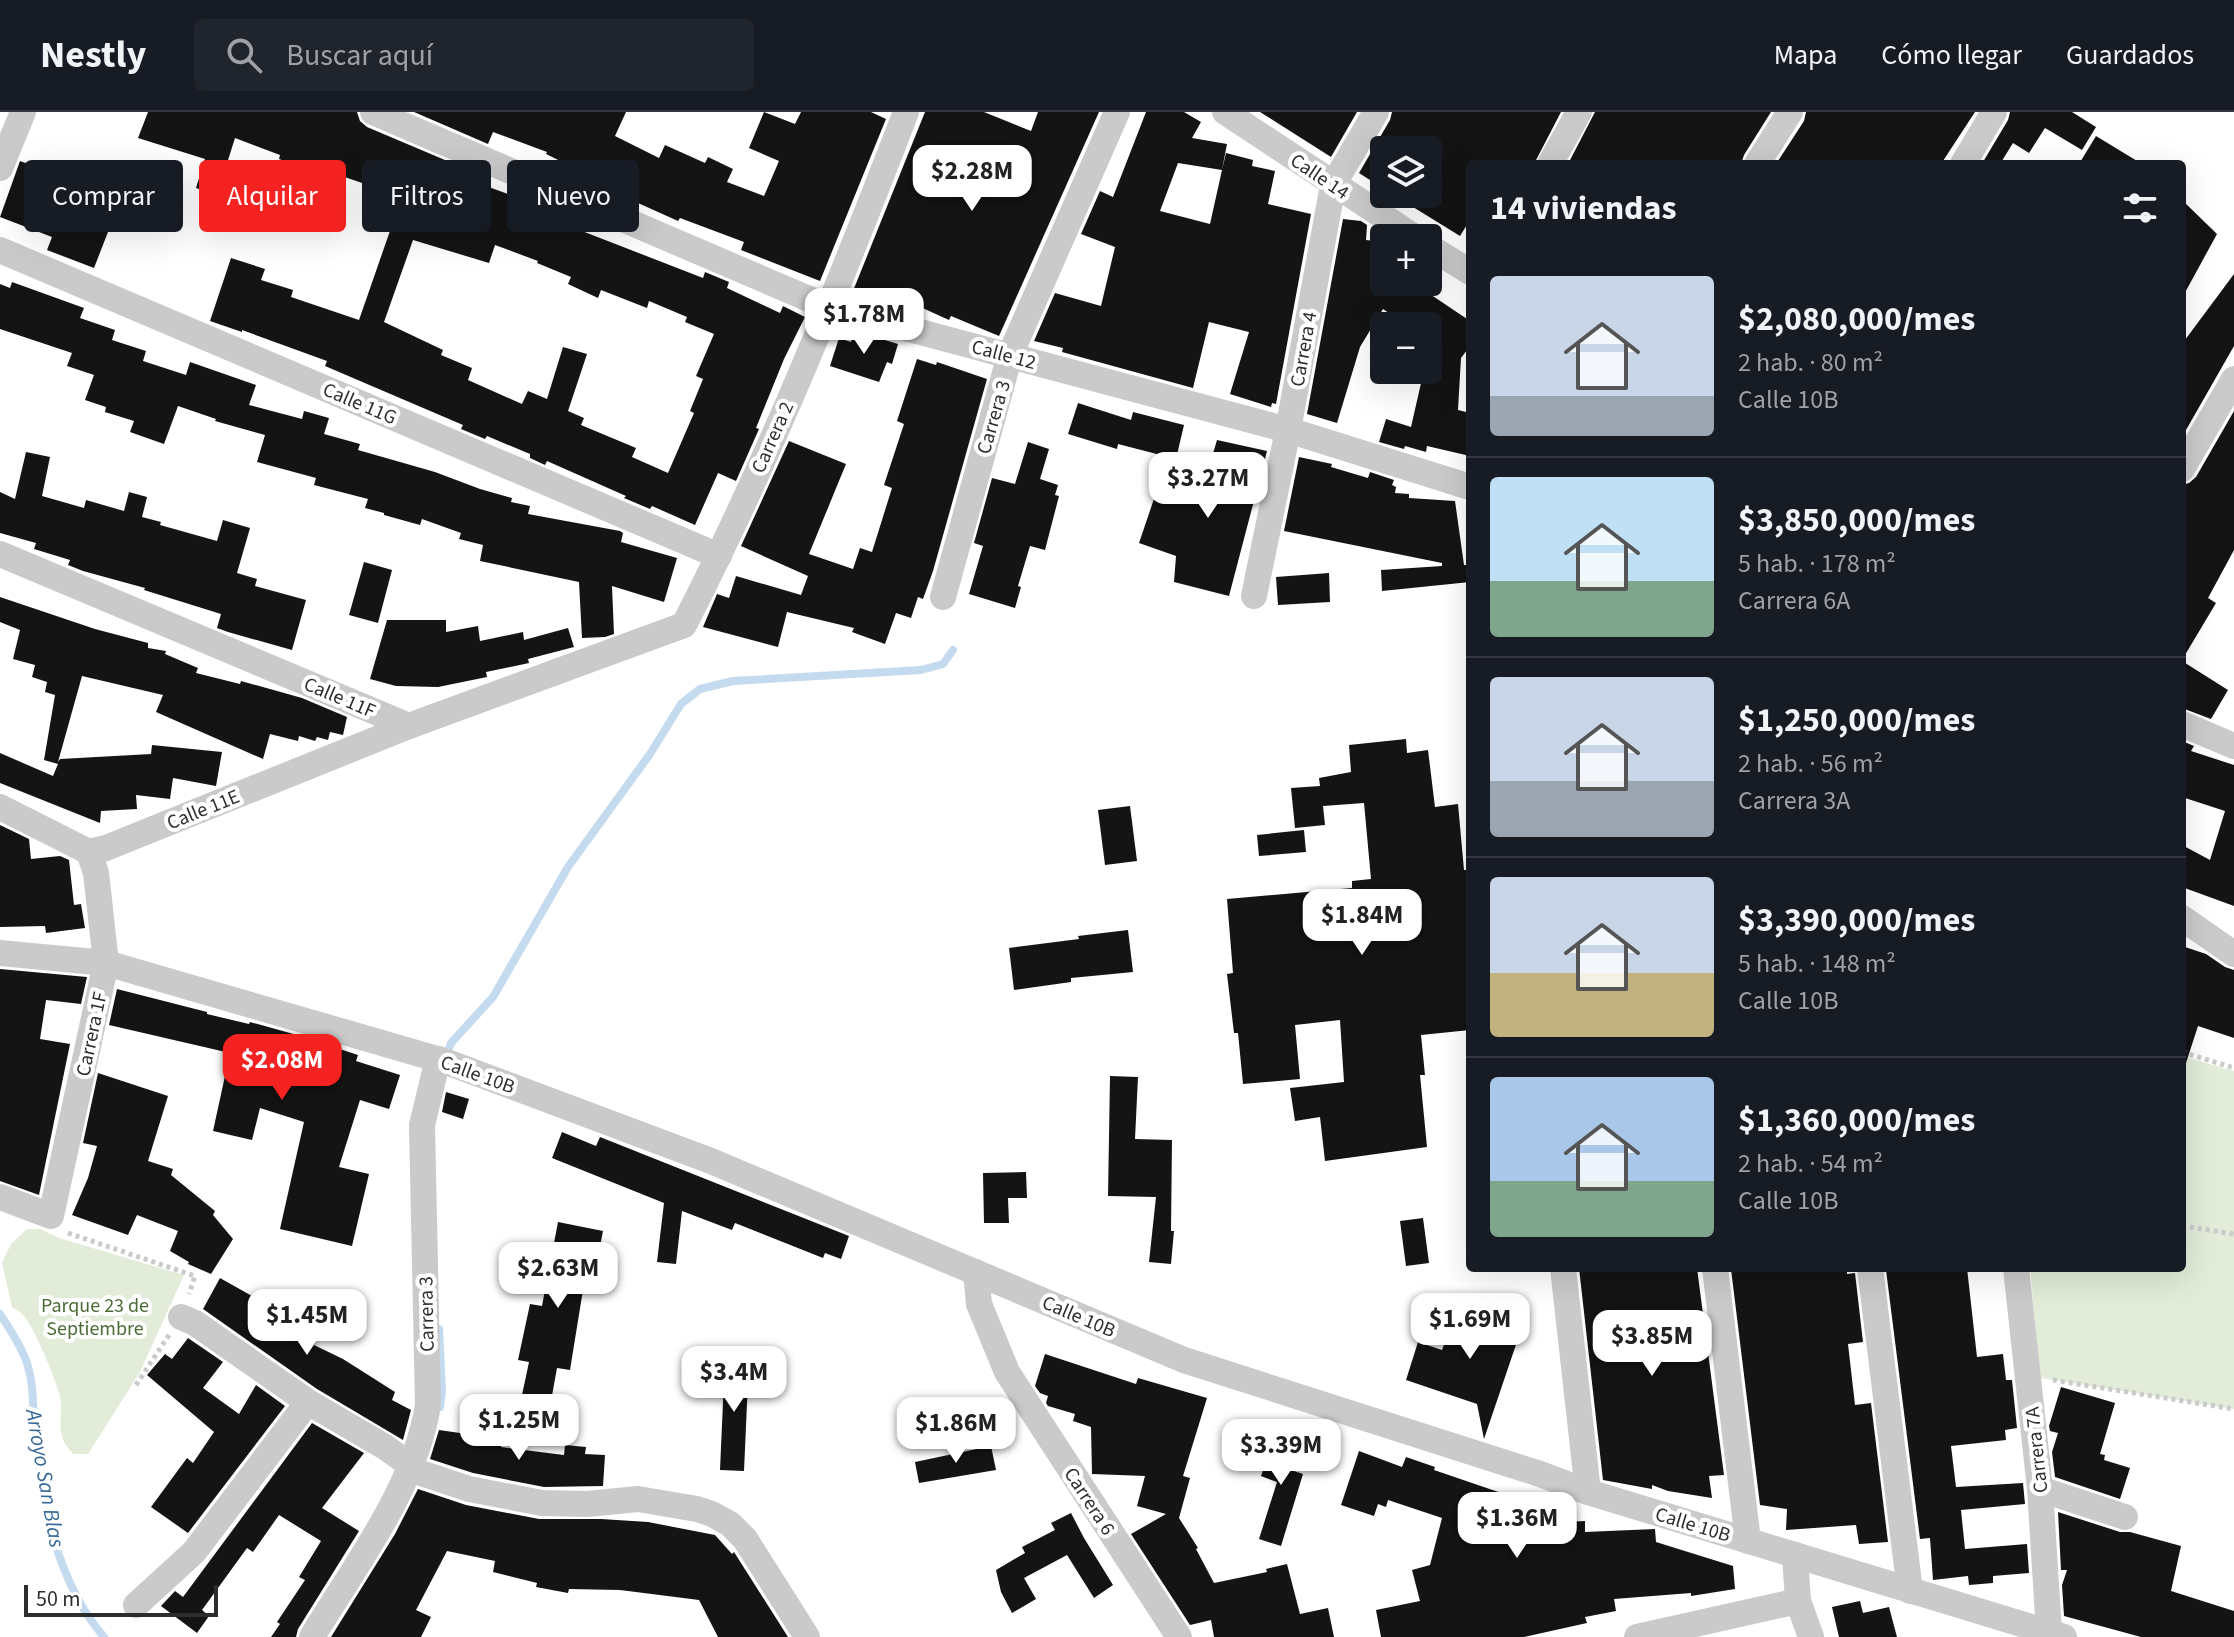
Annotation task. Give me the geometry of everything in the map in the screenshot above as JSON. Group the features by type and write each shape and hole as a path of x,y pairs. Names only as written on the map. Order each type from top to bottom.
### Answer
{"street":[{"path":"0,168 23,112"},
{"name":"Calle 12","path":"373,112 830,308 1288,430 1466,486"},
{"name":"Carrera 2","path":"409,726 684,625 719,556 830,308 906,112"},
{"name":"Carrera 3","path":"943,597 1010,355 1117,112"},
{"name":"Calle 14","path":"1225,112 1394,224"},
{"name":"Carrera 4","path":"1254,596 1333,185 1376,112"},
{"path":"1552,160 1579,112"},
{"path":"1760,160 1790,112"},
{"path":"1965,160 1994,112"},
{"name":"Calle 11G","path":"0,250 719,556"},
{"path":"1442,255 1466,270"},
{"path":"2186,462 2234,379"},
{"name":"Calle 11F","path":"0,554 409,726"},
{"name":"Calle 11E","path":"89,852 106,848 409,726"},
{"path":"2186,726 2234,746"},
{"path":"0,807 89,852"},
{"name":"Carrera 1F","path":"51,1216 106,963 96,873 89,852"},
{"path":"2186,921 2234,954"},
{"name":"Calle 10B","path":"0,953 106,963 438,1059 711,1161 1184,1360 1588,1492 2057,1635"},
{"name":"Carrera 3","path":"312,1637 397,1494 424,1426 428,1405 422,1125 438,1059"},
{"path":"0,1197 51,1216"},
{"name":"Carrera 6","path":"976,1272 979,1304 1007,1372 1179,1637"},
{"path":"1563,1272 1588,1492"},
{"path":"1715,1272 1748,1541"},
{"path":"1870,1272 1910,1591"},
{"name":"Carrera 7A","path":"2016,1272 2057,1635"},
{"path":"181,1317 195,1323 308,1402 421,1473 469,1489 542,1503 638,1499 697,1509 730,1524 745,1539 807,1637"},
{"path":"136,1605 194,1552 308,1402"},
{"path":"2040,1489 2125,1517"},
{"path":"1795,1555 1798,1601 1811,1637"},
{"path":"1637,1637 1798,1601"}],"path":[{"path":"2186,1053 2234,1068"},
{"path":"51,1216 59,1230 195,1276"},
{"path":"2186,1227 2234,1234"},
{"path":"2028,1376 2234,1409"}],"green space":[{"path":"2186,1057 2234,1071 2234,1409 2040,1378 2030,1272 2186,1272"},
{"name":"Parque 23 de Septiembre","path":"27,1229 40,1229 59,1238 184,1275 140,1372 88,1454 73,1454 64,1441 61,1401 51,1370 28,1321 12,1307 2,1263 11,1244"}],"building":[{"path":"148,112 357,112 360,121 367,127 445,160 362,160 362,183 346,178 346,160 282,160 280,155 235,138 228,160 205,159 138,138"},
{"path":"414,112 626,112 615,136 659,158 665,145 705,163 708,157 733,169 727,182 764,196 779,161 749,148 764,112 795,124 801,112 871,112 886,119 820,281 741,250 744,242 680,218 678,221 639,203 639,160 558,160 547,152 493,132 488,144"},
{"path":"925,112 984,112 1031,131 1038,112 1099,112 999,336 951,316 949,320 896,296 891,308 865,301 866,297 853,291"},
{"path":"1146,112 1184,112 1201,122 1192,138 1227,144 1222,170 1226,153 1253,160 1252,166 1275,171 1268,204 1311,214 1276,404 1272,403 1271,407 1230,394 1249,332 1209,322 1193,388 1062,352 1063,348 1034,341 1055,293 1101,306 1115,247 1081,234 1100,191 1113,197","holes":["1178,163 1222,170 1210,224 1160,211"]},
{"path":"1260,112 1357,112 1331,157"},
{"path":"1392,112 1561,112 1536,160 1466,160 1466,226 1460,236 1415,208 1442,208 1442,136 1381,136"},
{"path":"1595,112 1771,112 1742,160 1570,160"},
{"path":"1806,112 1975,112 1944,160 1779,160 1804,121"},
{"path":"2010,112 2072,112 2096,127 2082,150 2045,128 2029,153 2013,143 2002,160 1984,160"},
{"path":"2096,136 2135,160 2081,160"},
{"path":"1370,154 1370,180 1359,173"},
{"path":"20,161 24,162 24,226 0,217"},
{"path":"491,188 507,194 507,232 585,232 703,278 705,272 729,282 727,288 780,313 783,306 805,317 784,359 736,481 718,473 695,525 652,506 650,509 624,498 626,496 547,461 545,465 530,458 530,454 487,436 485,439 461,429 463,425 325,366 327,361 210,321 231,258 265,269 261,280 293,290 291,297 359,320 390,232 491,232","holes":["413,240 489,263 495,245 571,277 568,284 598,298 601,290 647,308 649,301 687,317 685,322 714,334 696,376 703,379 690,411 694,413 668,473 632,457 636,448 581,425 584,418 568,411 587,354 563,347 547,399 528,391 522,404 468,380 472,368 441,355 443,350 384,322"]},
{"path":"2186,204 2217,234 2186,291"},
{"path":"1343,219 1361,221 1367,225 1370,296 1433,296 1466,318 1466,351 1461,358 1458,410 1466,412 1466,455 1427,446 1426,452 1405,446 1404,449 1379,442 1386,419 1411,427 1421,384 1442,384 1442,312 1387,312 1383,309 1381,312 1370,312 1370,330 1360,347 1337,423 1307,414"},
{"path":"39,232 108,232 94,268 47,250 52,237"},
{"path":"2234,274 2234,346 2186,430 2186,339"},
{"path":"12,282 84,308 80,318 115,330 112,340 146,351 143,361 186,375 190,362 256,385 249,405 302,419 304,411 329,418 324,434 360,444 358,450 512,498 511,502 530,506 528,514 620,531 623,533 621,542 677,558 664,602 612,586 614,634 582,638 579,582 480,561 483,545 459,539 461,533 422,519 420,525 384,515 365,508 368,499 314,485 316,478 257,462 265,435 215,421 178,406 164,444 130,432 134,421 105,412 106,407 85,400 94,375 67,366 72,353 0,329 0,284 10,288"},
{"path":"855,331 898,344 892,364 887,362 879,382 830,366 839,338 851,342"},
{"path":"917,359 936,365 937,362 987,379 933,571 923,599 918,597 911,618 896,613 885,644 852,632 854,628 787,612 778,647 703,627 717,594 729,598 736,576 801,595 808,576 741,546 789,441 846,464 809,554 853,569 860,548 872,552 892,488 884,485 904,424 897,421"},
{"path":"1078,403 1131,420 1133,412 1184,425 1176,459 1118,444 1117,449 1068,434"},
{"path":"2234,411 2234,550 2208,598 2216,603 2186,653 2186,484 2196,477"},
{"path":"1217,440 1267,451 1229,596 1174,582 1176,556 1139,543 1158,487 1200,498"},
{"path":"1028,442 1049,449 1040,479 1058,485 1055,495 1059,496 1045,550 1030,546 1015,608 969,594 983,546 974,543 992,478 1015,484"},
{"path":"26,452 50,457 42,496 84,508 86,500 124,511 129,492 147,497 142,517 217,541 223,520 250,528 237,573 257,579 255,586 306,600 292,650 217,628 221,614 83,571 68,565 70,560 34,549 36,543 0,533 0,492 15,499"},
{"path":"1299,457 1332,464 1331,467 1368,478 1370,472 1394,480 1395,493 1409,494 1409,498 1455,501 1466,582 1382,591 1381,570 1442,566 1442,563 1284,531"},
{"path":"364,562 392,570 378,623 349,615"},
{"path":"1329,573 1330,602 1278,605 1276,577"},
{"path":"0,597 148,643 148,648 166,651 165,654 198,668 196,673 240,684 241,681 302,698 347,717 343,735 330,732 328,740 317,737 315,741 299,736 298,741 270,734 263,759 156,712 163,695 82,676 58,762 60,759 151,754 152,745 222,752 216,786 173,778 170,799 136,795 137,809 101,811 100,823 0,783 0,753 53,776 58,764 44,760 55,695 45,692 47,682 32,677 35,665 13,659 20,630 0,622"},
{"path":"387,620 446,620 446,632 478,626 480,641 523,632 524,640 568,628 574,647 528,659 529,663 486,672 487,677 438,687 396,686 370,679"},
{"path":"2186,664 2228,690 2211,719 2186,710"},
{"path":"1406,739 1407,753 1428,750 1435,807 1458,804 1466,870 1466,1030 1421,1035 1425,1075 1420,1075 1427,1147 1325,1161 1320,1117 1295,1121 1290,1088 1344,1082 1340,1020 1295,1025 1300,1079 1243,1084 1227,974 1233,973 1227,899 1352,888 1352,881 1371,879 1364,803 1323,806 1325,825 1295,828 1291,788 1320,786 1319,778 1351,772 1349,745"},
{"path":"2186,743 2194,746 2191,751 2234,765 2234,906 2186,888 2186,847 2210,860 2225,811 2186,798"},
{"path":"1130,806 1137,861 1105,865 1098,810"},
{"path":"0,825 29,839 31,859 60,856 69,860 74,905 81,904 85,928 46,933 45,926 0,927"},
{"path":"1304,830 1306,852 1259,856 1257,835"},
{"path":"1128,930 1133,972 1071,978 1071,982 1014,990 1009,948"},
{"path":"2186,947 2206,954 2234,970 2234,1038 2198,1026 2186,1063"},
{"path":"0,969 87,977 81,1004 46,1000 40,1039 70,1044 39,1195 0,1181"},
{"path":"117,989 297,1035 358,1055 356,1061 400,1075 389,1109 360,1100 339,1167 369,1174 352,1246 280,1229 304,1122 260,1108 252,1140 213,1131 230,1053 109,1025"},
{"path":"98,1073 168,1096 148,1161 173,1169 171,1175 215,1211 213,1215 233,1239 211,1274 188,1264 170,1251 178,1231 137,1215 128,1235 72,1215 88,1178 97,1146 83,1143"},
{"path":"1110,1076 1138,1077 1135,1139 1172,1140 1171,1231 1174,1231 1171,1264 1149,1262 1156,1197 1108,1196"},
{"path":"446,1092 469,1099 463,1119 442,1112"},
{"path":"562,1132 596,1146 600,1137 849,1236 841,1259 825,1253 823,1258 735,1223 732,1230 682,1211 676,1264 657,1262 664,1203 552,1158"},
{"path":"1026,1172 1027,1198 1008,1198 1009,1223 984,1223 983,1173"},
{"path":"1423,1218 1429,1263 1406,1266 1400,1221"},
{"path":"558,1222 603,1231 597,1261 588,1259 570,1370 557,1368 551,1401 522,1395 529,1362 518,1360 530,1304 542,1306"},
{"path":"1579,1272 1698,1272 1724,1475 1709,1476 1712,1498 1668,1491 1652,1485 1652,1489 1603,1480"},
{"path":"1731,1272 1855,1273 1863,1342 1848,1344 1855,1405 1871,1403 1888,1542 1859,1544 1856,1525 1786,1530 1787,1509 1760,1505"},
{"path":"1886,1272 1967,1272 1977,1357 2003,1354 2006,1380 2012,1380 2017,1428 2005,1430 2006,1440 1951,1446 1956,1487 2023,1483 2025,1504 1961,1510 1965,1549 2027,1544 2029,1573 1993,1576 1993,1583 1969,1585 1968,1576 1933,1580 1930,1538 1920,1539"},
{"path":"220,1278 318,1338 314,1345 343,1359 395,1392 392,1400 411,1410 403,1440 317,1389 203,1309"},
{"path":"1471,1308 1523,1324 1484,1439 1477,1404 1406,1380 1418,1342 1442,1350 1457,1310 1469,1314"},
{"path":"188,1338 223,1362 203,1388 239,1414 256,1385 285,1406 188,1533 151,1507 187,1458 193,1463 214,1432 147,1375 165,1354 172,1359"},
{"path":"1045,1354 1136,1384 1138,1378 1207,1398 1183,1476 1190,1478 1179,1518 1198,1548 1214,1583 1267,1572 1266,1569 1287,1564 1300,1614 1328,1608 1334,1637 1214,1637 1211,1620 1190,1625 1131,1534 1166,1514 1137,1506 1145,1476 1092,1474 1091,1427 1073,1421 1075,1414 1048,1406 1048,1396 1040,1393 1035,1386"},
{"path":"725,1357 749,1358 744,1471 720,1470"},
{"path":"2061,1387 2115,1403 2100,1454 2105,1455 2104,1460 2130,1468 2120,1499 2055,1477 2052,1452 2058,1433 2050,1431 2049,1426"},
{"path":"312,1423 364,1453 322,1508 359,1531 296,1637 271,1637 280,1624 277,1622 305,1580 299,1577 321,1541 279,1515 253,1552 247,1548 202,1610 209,1616 197,1633 161,1606 175,1591 183,1597"},
{"path":"439,1430 502,1439 501,1447 564,1455 565,1445 586,1447 585,1454 605,1455 603,1486 544,1487 473,1473 430,1459"},
{"path":"1277,1431 1301,1439 1291,1470 1303,1474 1281,1546 1259,1539 1277,1482 1261,1476"},
{"path":"991,1446 996,1470 919,1483 915,1462"},
{"path":"1359,1451 1402,1467 1406,1457 1513,1497 1510,1504 1543,1507 1543,1514 1565,1513 1566,1522 1585,1521 1585,1532 1655,1529 1656,1542 1733,1566 1735,1589 1691,1596 1691,1593 1614,1599 1616,1611 1585,1617 1587,1623 1524,1637 1381,1637 1376,1610 1420,1601 1412,1570 1430,1565 1442,1518 1388,1500 1386,1507 1378,1504 1374,1516 1341,1505"},
{"path":"418,1489 466,1505 539,1519 648,1522 715,1535 732,1554 734,1552 788,1637 718,1637 699,1600 620,1590 569,1589 568,1593 536,1587 537,1583 493,1572 495,1561 447,1551 416,1610 431,1617 421,1637 331,1637 395,1534"},
{"path":"2058,1512 2120,1532 2181,1546 2171,1591 2234,1611 2234,1637 2141,1637 2064,1616 2062,1585 2067,1570 2061,1570"},
{"path":"1071,1513 1113,1585 1094,1598 1067,1555 1024,1578 1036,1599 1012,1613 1001,1592 996,1570 1025,1553 1022,1547 1055,1530 1051,1523"},
{"path":"1860,1601 1863,1613 1889,1607 1897,1637 1839,1637 1832,1607"}],"waterway":[{"path":"446,1057 451,1043 493,997 568,867 650,754 681,704 700,689 733,681 921,670 943,664 953,650"},
{"name":"Arroyo San Blas","path":"0,1314 22,1350 30,1372 39,1463 48,1516 63,1568 74,1592 104,1637"},
{"path":"439,1329 440,1407"}]}
